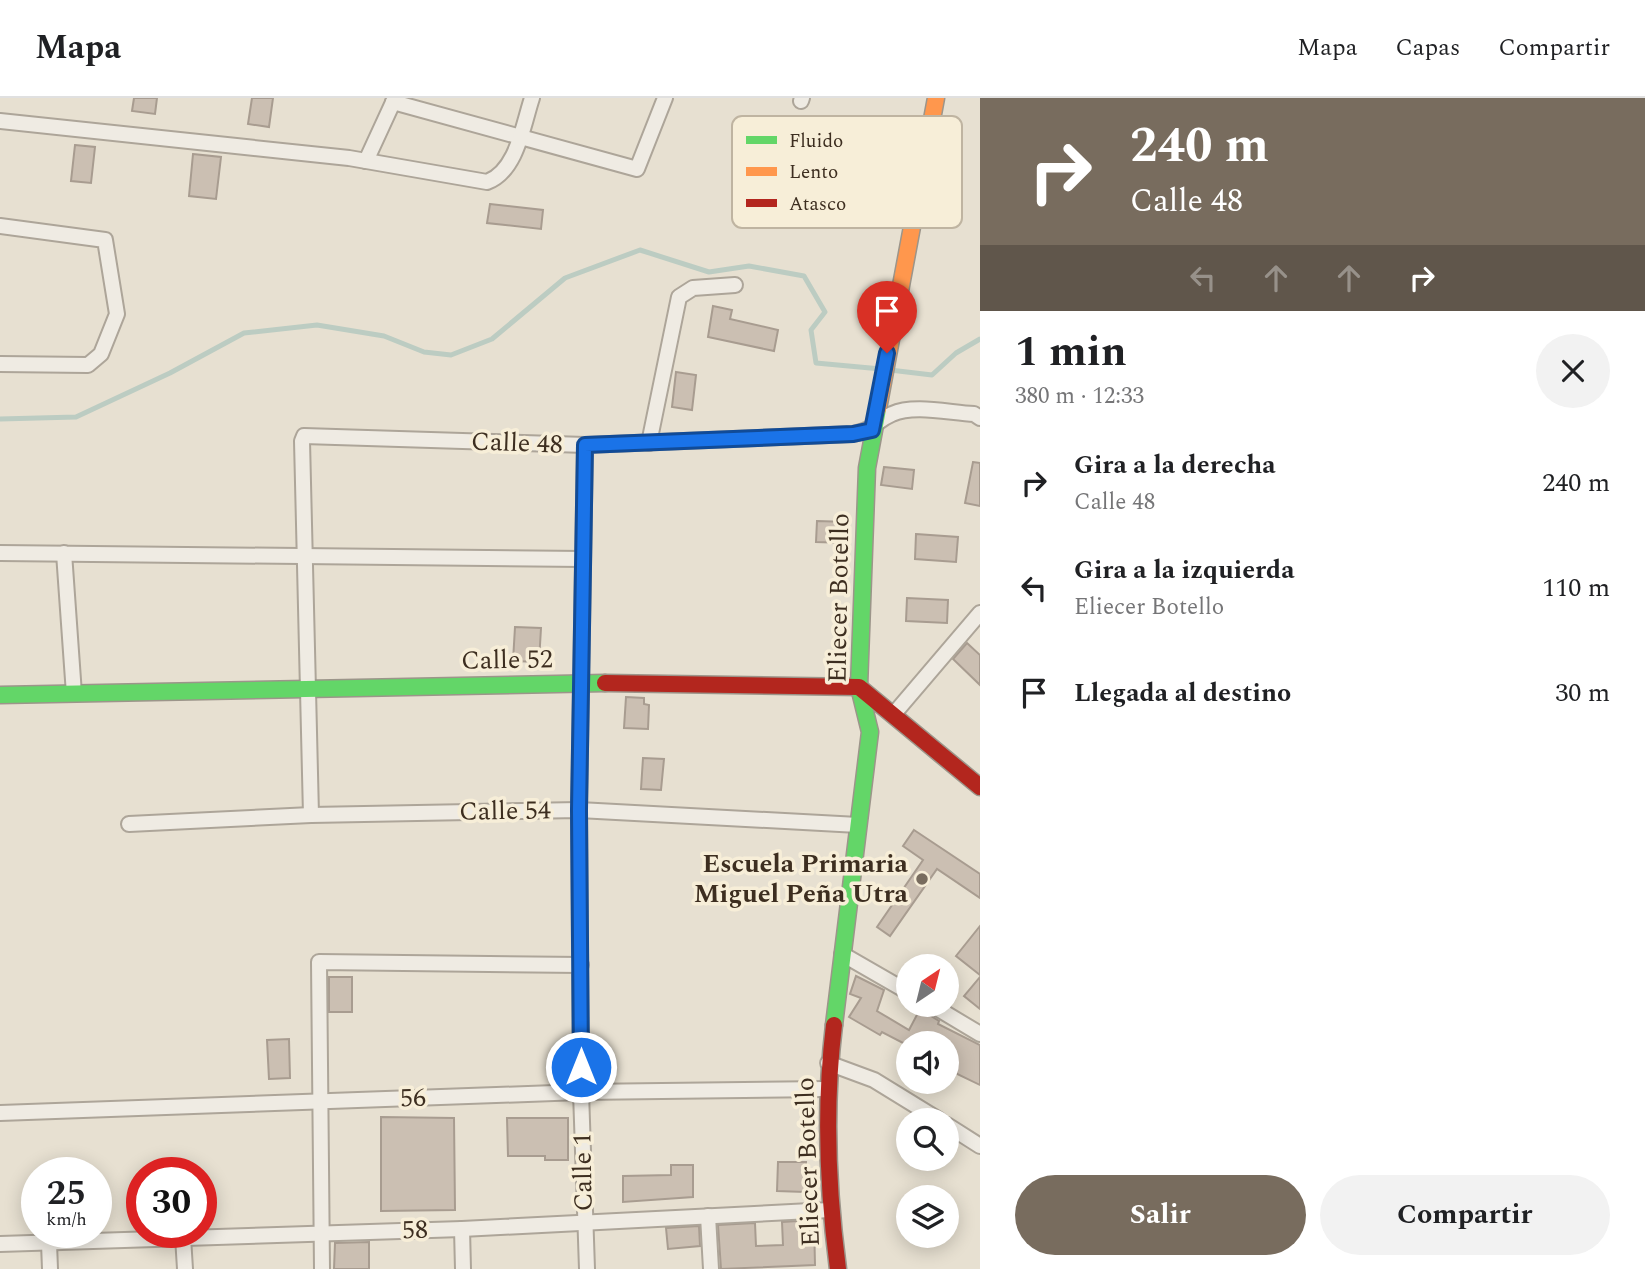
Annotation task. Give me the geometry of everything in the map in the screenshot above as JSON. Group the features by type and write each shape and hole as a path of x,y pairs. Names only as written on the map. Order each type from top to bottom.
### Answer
{"street":[{"path":"0,121 366,161 488,182 497,179 510,163 532,98"},
{"path":"366,161 394,100 638,169 665,98"},
{"name":"Eliecer Botello","path":"933,116 936,98"},
{"path":"0,226 105,240 117,314 101,354 88,365 0,364"},
{"name":"Eliecer Botello","path":"838,1269 830,1210 826,1089 870,732 859,687 867,468 911,228"},
{"path":"649,443 679,297 693,288 735,285"},
{"name":"Calle 48","path":"303,556 302,441 309,434 585,445 853,434 872,430 891,414 916,410 974,414 980,418"},
{"name":"Calle 1","path":"585,445 584,683 579,810 581,1092 587,1269"},
{"path":"0,553 583,559"},
{"path":"64,553 74,694"},
{"path":"303,556 311,815"},
{"path":"893,715 980,613"},
{"name":"Calle 52","path":"0,695 584,683 859,687"},
{"path":"859,687 980,786"},
{"name":"Calle 54","path":"129,824 311,815 579,810 859,825"},
{"path":"842,954 896,985"},
{"path":"322,1269 319,962 581,965"},
{"path":"953,1017 979,1032"},
{"path":"828,1063 874,1080 920,1108"},
{"name":"56","path":"0,1113 581,1092 826,1089"},
{"path":"959,1133 980,1146"},
{"name":"58","path":"217,1236 462,1229 830,1210"},
{"path":"708,1216 711,1269"},
{"path":"462,1229 463,1269"},
{"name":"58","path":"0,1244 21,1244"},
{"path":"49,1248 50,1269"},
{"path":"184,1248 185,1269"}],"building":[{"path":"134,98 157,98 155,114 132,111"},
{"path":"252,98 273,98 269,127 248,124"},
{"path":"75,145 95,147 91,183 71,181"},
{"path":"193,154 221,157 216,199 189,196"},
{"path":"490,204 543,210 541,229 487,223"},
{"path":"713,306 732,310 730,319 778,330 774,351 708,337"},
{"path":"676,372 696,375 692,410 672,407"},
{"path":"973,462 980,463 980,506 965,503"},
{"path":"884,467 914,470 912,489 881,485"},
{"path":"817,521 848,522 847,543 816,542"},
{"path":"916,534 958,537 956,562 915,559"},
{"path":"907,598 948,600 947,623 906,621"},
{"path":"515,627 541,628 539,662 513,661"},
{"path":"967,643 980,655 980,685 953,659"},
{"path":"626,697 644,698 644,704 649,705 648,729 624,728"},
{"path":"643,758 664,759 661,790 641,789"},
{"path":"914,830 980,874 980,898 937,869 890,936 877,927 923,860 903,846"},
{"path":"980,926 980,975 959,958 958,954"},
{"path":"856,976 884,990 877,1011 909,1030 916,1017 933,1017 939,1021 938,1024 952,1031 896,1031 896,1039 882,1032 880,1035 849,1017 861,998 850,994"},
{"path":"329,977 352,977 352,1012 329,1012"},
{"path":"980,977 980,1009 964,996"},
{"path":"959,1034 980,1045 980,1085 959,1075"},
{"path":"289,1039 290,1078 269,1079 267,1040"},
{"path":"381,1117 454,1118 455,1210 381,1211"},
{"path":"507,1118 568,1118 568,1160 545,1160 545,1156 508,1156"},
{"path":"778,1162 806,1162 805,1192 777,1191"},
{"path":"671,1165 693,1165 693,1197 623,1202 623,1176 671,1175"},
{"path":"814,1220 815,1265 721,1269 718,1225 755,1223 756,1246 783,1245 782,1222"},
{"path":"699,1226 700,1246 668,1249 666,1228"},
{"path":"369,1242 369,1269 334,1269 335,1243"}],"waterway":[{"path":"0,419 76,417 170,373 244,333 317,325 384,336 424,352 451,355 492,339 565,278 640,250 709,272 749,266 804,276 825,312 811,330 816,363 881,369"},
{"path":"890,370 932,375 956,353 980,339"}],"traffic: fast":[{"path":"834,1025 870,732 859,687 867,468 878,409"},
{"path":"0,695 605,683"}],"traffic: slow":[{"path":"933,116 936,98"},
{"path":"878,409 912,228"}],"traffic: jam":[{"path":"605,683 859,687 980,787"},
{"path":"834,1025 828,1147 838,1269"}],"place":[{"name":"Escuela Primaria Miguel Peña Utra","path":"922,879"}],"route":[{"path":"581,1067 579,810 584,683 585,445 853,434 872,430 887,353"}]}
